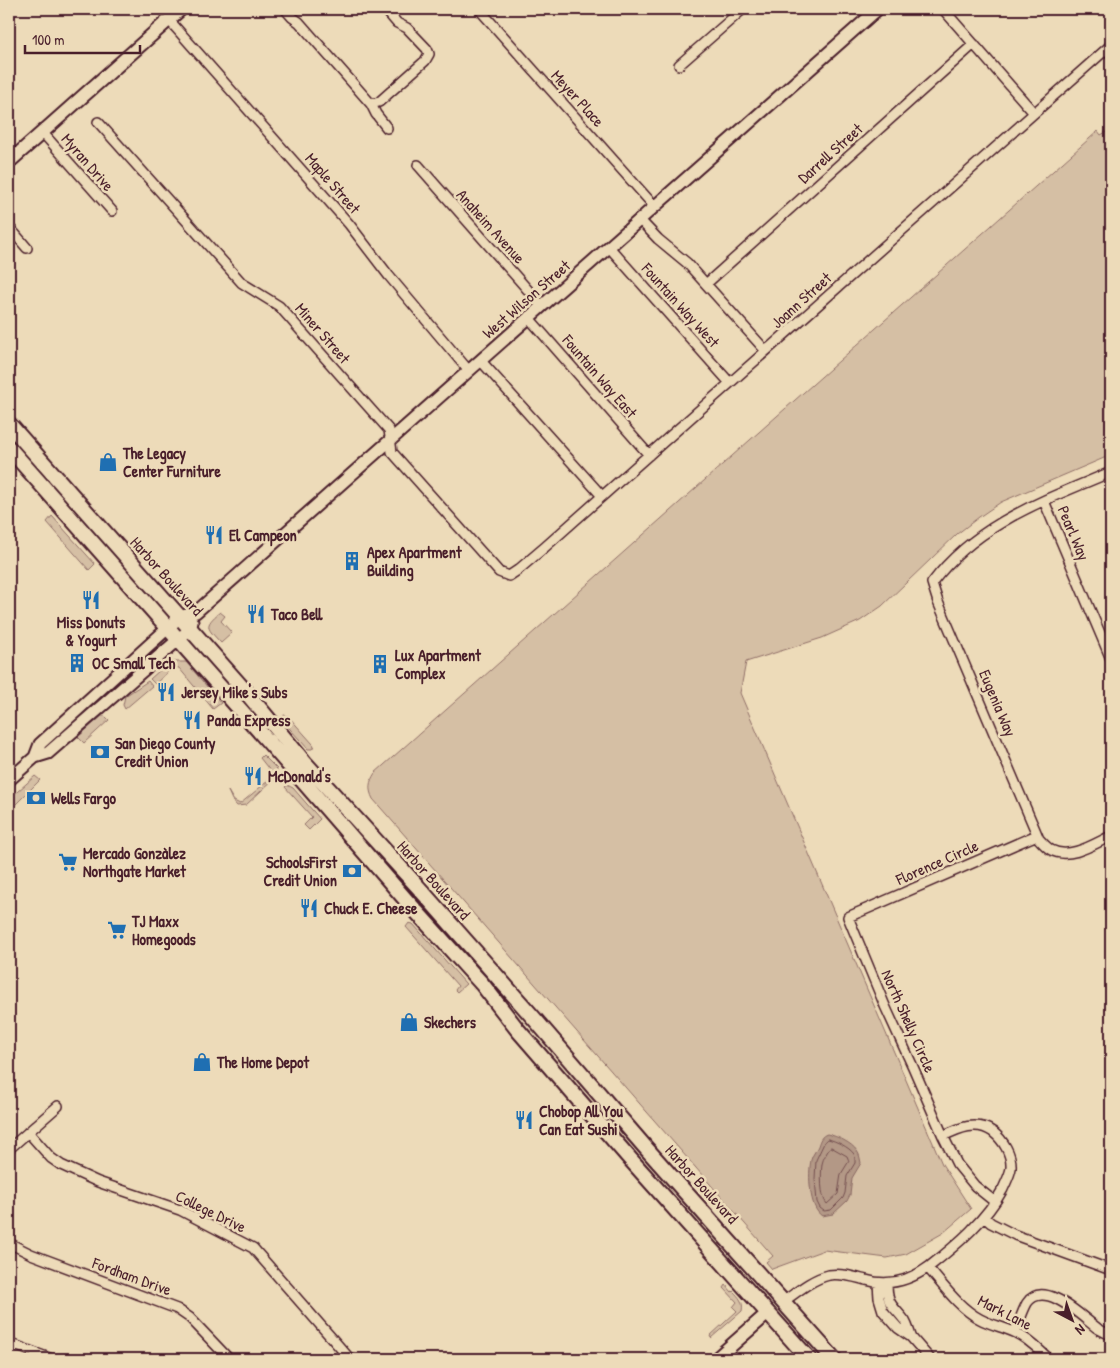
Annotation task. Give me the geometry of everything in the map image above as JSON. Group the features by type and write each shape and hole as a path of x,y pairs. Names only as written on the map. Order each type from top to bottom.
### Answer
{"main road":[{"path":"9,162 181,9"},
{"name":"Harbor Boulevard","path":"9,424 246,692 305,763 506,987 645,1147 834,1359"},
{"name":"Harbor Boulevard","path":"9,448 269,742 399,893 482,984 517,1029 631,1160 809,1359"},
{"path":"716,1359 783,1302"}],"street":[{"path":"285,9 299,22 371,104 387,128"},
{"path":"371,104 379,102 425,61 429,54 427,49 408,28 397,23 385,9"},
{"name":"Meyer Place","path":"479,9 655,207"},
{"path":"680,65 743,9"},
{"path":"943,9 1034,113"},
{"name":"West Wilson Street","path":"9,780 34,757 40,744 180,617 195,613 609,248 871,11"},
{"name":"Maple Street","path":"169,20 349,224 389,276 470,371"},
{"name":"Darrell Street","path":"706,284 974,44"},
{"name":"Joann Street","path":"509,576 649,455 1111,44"},
{"name":"Miner Street","path":"98,122 242,283 279,306 389,430 393,452 499,572 509,576"},
{"name":"Myran Drive","path":"42,132 112,211"},
{"name":"Anaheim Avenue","path":"418,165 542,306"},
{"path":"640,220 658,239 687,263 766,351"},
{"path":"9,227 27,248"},
{"name":"Fountain Way West","path":"609,248 730,383"},
{"name":"Fountain Way East","path":"529,318 649,455"},
{"path":"481,361 602,496"},
{"path":"1044,501 1111,472"},
{"name":"Eugenia Way","path":"1037,835 938,602 932,583 938,574 974,541 1009,517 1044,501"},
{"name":"Pearl Way","path":"1044,501 1111,659"},
{"name":"West Wilson Street","path":"34,757 48,754 179,640 190,629 195,613"},
{"path":"1037,835 1050,850 1070,853 1079,851 1111,836"},
{"name":"Florence Circle","path":"848,917 1037,835"},
{"name":"North Shelly Circle","path":"848,917 885,1006 957,1164 975,1186 995,1202"},
{"path":"9,1149 58,1106"},
{"path":"783,1302 812,1282 829,1275 845,1275 883,1283 892,1283 909,1278 928,1268 977,1225 995,1202 1007,1181 1011,1168 1008,1150 998,1136 990,1130 981,1127 967,1126 943,1136"},
{"name":"College Drive","path":"28,1132 51,1158 60,1165 98,1182 180,1210 253,1248 350,1359"},
{"path":"984,1217 994,1225 1015,1235 1111,1270"},
{"name":"Fordham Drive","path":"9,1243 31,1254 184,1312 229,1359"},
{"name":"Mark Lane","path":"928,1268 971,1314 981,1320 1015,1332 1031,1342 1049,1359"},
{"path":"883,1283 898,1328 911,1336 930,1359"},
{"path":"1015,1332 1028,1303 1035,1296 1045,1295 1068,1305 1099,1330 1111,1335"},
{"path":"9,1342 52,1359"}],"shaded area":[{"path":"1111,129 1111,455 1001,502 957,534 882,606 860,621 822,638 746,662 740,693 942,1164 971,1209 943,1233 906,1254 887,1258 824,1250 772,1269 766,1262 773,1256 373,799 370,792 371,779 375,773 1098,131 1101,135"},
{"path":"52,516 95,564 89,570 47,522"},
{"path":"220,612 225,616 221,621 232,633 221,643 209,627 211,621"},
{"path":"169,662 186,662 221,703 213,709 179,668 171,667 155,684 150,679"},
{"path":"148,681 152,686 125,709 123,705 125,696"},
{"path":"284,715 288,716 313,744 312,749 308,749 282,720"},
{"path":"102,716 109,720 84,743 78,737"},
{"path":"263,755 277,769 276,777 246,805 237,806 232,800 228,791 234,801 240,804 269,780 272,775 260,758"},
{"path":"35,776 40,780 9,811 9,799"},
{"path":"287,785 293,788 320,819 309,830 304,825 312,817 285,787"},
{"path":"409,923 413,924 466,984 457,992 455,990 458,986 406,927"},
{"path":"726,1285 741,1300 742,1311 711,1338 710,1336 737,1311 733,1307 737,1302 724,1288"}],"water":[{"path":"827,1134 840,1138 852,1145 858,1152 861,1163 852,1178 850,1195 847,1201 833,1214 822,1216 814,1206 810,1190 810,1166 820,1140"}],"place":[{"name":"The Legacy Center Furniture","path":"108,462"},
{"name":"El Campeon","path":"214,535"},
{"name":"Apex Apartment Building","path":"352,561"},
{"name":"Miss Donuts & Yogurt","path":"91,600"},
{"name":"Taco Bell","path":"256,614"},
{"name":"OC Small Tech","path":"77,663"},
{"name":"Lux Apartment Complex","path":"380,664"},
{"name":"Jersey Mike's Subs","path":"166,692"},
{"name":"Panda Express","path":"192,720"},
{"name":"San Diego County Credit Union","path":"100,752"},
{"name":"McDonald's","path":"253,776"},
{"name":"Wells Fargo","path":"36,798"},
{"name":"Mercado Gonzàlez Northgate Market","path":"68,862"},
{"name":"SchoolsFirst Credit Union","path":"352,871"},
{"name":"Chuck E. Cheese","path":"309,908"},
{"name":"TJ Maxx Homegoods","path":"117,930"},
{"name":"Skechers","path":"409,1022"},
{"name":"The Home Depot","path":"202,1062"},
{"name":"Chobop All You Can Eat Sushi","path":"524,1120"}]}
